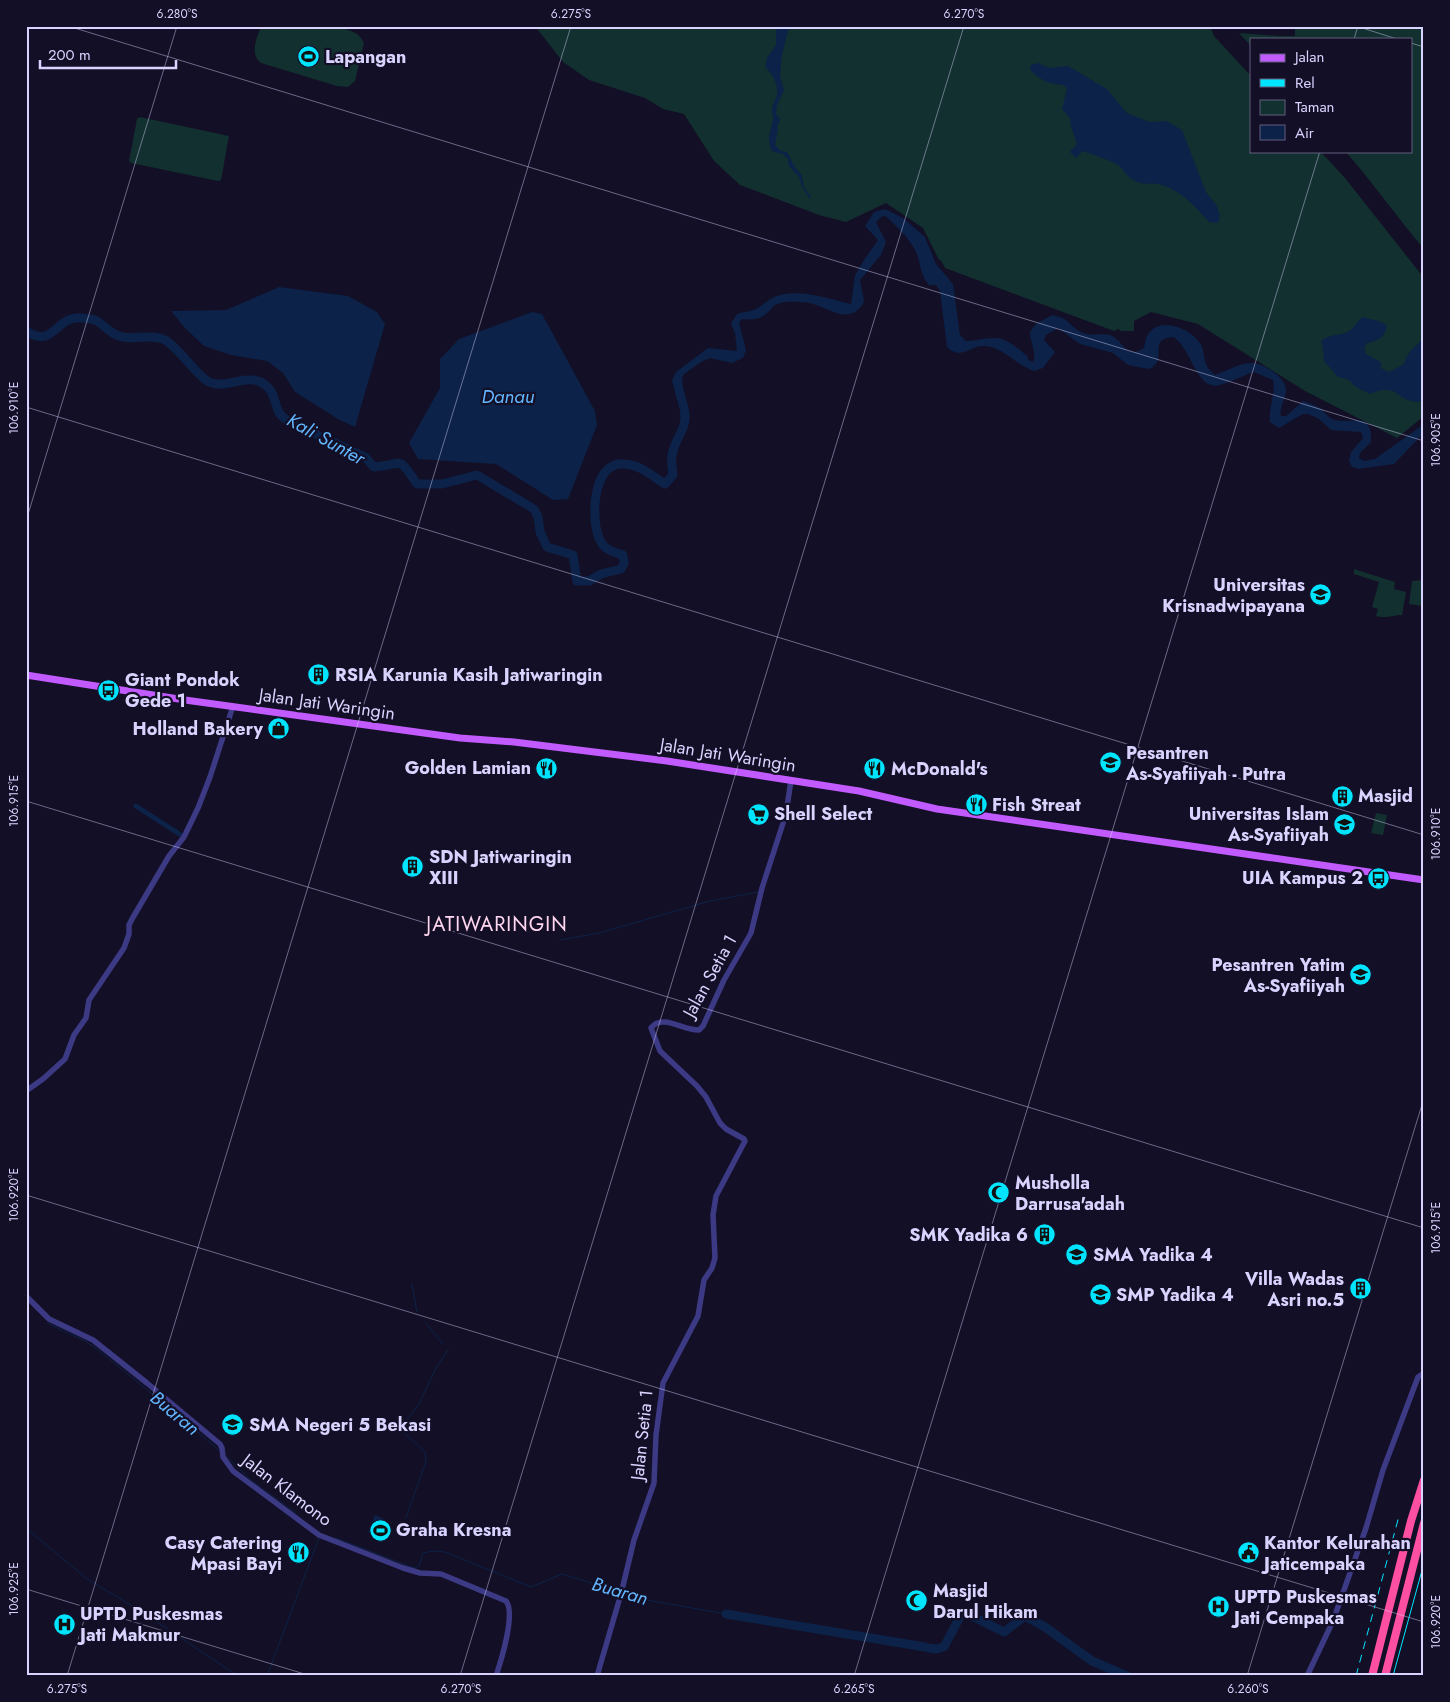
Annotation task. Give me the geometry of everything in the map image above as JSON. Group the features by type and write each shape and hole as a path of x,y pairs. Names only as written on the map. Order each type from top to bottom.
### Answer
{"highway":[{"path":"1372,1676 1424,1480"},
{"path":"1385,1676 1424,1523"}],"main road":[{"name":"Jalan Jati Waringin","path":"26,675 460,738 630,755 859,791 937,809 1424,880"}],"street":[{"path":"26,1091 65,1059 74,1035 86,1018 88,1000 124,948 132,919 169,856 184,837 210,777 232,706"},
{"name":"Jalan Setia 1","path":"597,1676 634,1540 655,1476 656,1435 663,1383 698,1316 704,1280 712,1268 715,1258 713,1215 716,1196 745,1141 723,1126 697,1086 660,1051 651,1028 654,1024 660,1022 692,1030 699,1030 703,1026 724,980 751,933 762,888 786,814 791,780"},
{"name":"Jalan Klamono","path":"26,1296 49,1319 93,1340 147,1382 220,1444 226,1463 234,1471 319,1535 403,1568 420,1573 441,1574 506,1600 509,1606 508,1630 496,1676"},
{"path":"1307,1676 1333,1621 1403,1415 1418,1377 1424,1373"}],"green space":[{"name":"Lapangan","path":"261,26 337,27 357,34 364,43 355,81 348,87 337,86 261,63 255,55 255,50"},
{"path":"535,26 1210,26 1214,36 1250,75 1250,152 1321,152 1345,178 1424,278 1424,416 1397,438 1305,391 1198,324 1151,312 1134,321 1134,331 1121,331 1118,329 1114,331 945,268 923,228 886,203 846,222 819,215 740,185 714,161 684,114 663,109 645,98 589,80 563,62"},
{"path":"1295,26 1424,26 1424,249 1346,152 1412,152 1412,38 1250,38 1250,45 1239,33 1295,36"},
{"path":"140,117 229,136 221,180 218,181 131,163 129,161 137,119"},
{"path":"1354,569 1395,582 1394,589 1406,592 1402,615 1376,616 1378,609 1372,607 1379,582 1354,574"},
{"path":"1424,580 1424,611 1423,606 1409,604 1412,581"},
{"path":"1376,813 1387,815 1383,835 1371,833"},
{"path":"257,1465 271,1477 265,1484 251,1472"}],"water":[{"path":"776,26 789,27 782,55 780,76 784,90 777,105 776,114 780,120 777,126 775,145 780,150 788,153 802,176 804,187 811,197 809,198 799,177 789,166 788,159 783,154 773,152 770,144 769,136 773,120 772,108 777,87 770,72 765,67 767,58 776,45"},
{"path":"1038,63 1049,68 1068,66 1107,89 1127,113 1149,122 1166,121 1182,130 1206,192 1217,206 1220,216 1218,223 1209,222 1192,204 1172,189 1157,184 1138,182 1130,178 1118,165 1082,151 1076,158 1070,152 1077,144 1070,118 1062,109 1067,88 1063,85 1045,81 1030,70 1031,65"},
{"path":"885,209 903,218 925,237 936,264 953,284 960,335 966,341 990,338 1003,339 1016,347 1028,357 1028,360 1033,362 1034,355 1030,332 1036,324 1052,315 1066,320 1081,332 1112,336 1126,349 1134,352 1144,348 1146,337 1152,330 1159,326 1174,326 1189,333 1200,343 1208,367 1215,375 1247,363 1252,363 1268,368 1278,376 1285,385 1286,390 1281,416 1286,416 1303,401 1319,408 1332,419 1364,422 1368,425 1371,432 1371,442 1360,453 1359,458 1364,461 1375,459 1424,424 1424,433 1394,464 1358,469 1352,467 1349,461 1351,452 1363,438 1361,432 1331,430 1319,419 1308,414 1303,414 1279,428 1270,422 1274,391 1273,380 1254,372 1220,385 1212,385 1205,382 1199,375 1185,349 1173,337 1160,342 1158,361 1152,368 1148,369 1128,365 1113,353 1080,344 1058,328 1046,335 1044,340 1055,352 1043,368 1034,371 1021,365 998,349 991,347 979,346 962,353 952,351 947,347 940,291 936,285 929,285 926,281 918,256 910,242 885,216 876,222 886,242 881,255 860,280 864,302 858,310 851,314 843,314 810,303 788,302 775,305 758,318 742,319 739,323 746,350 743,358 732,363 710,358 684,374 681,381 683,395 688,408 687,423 681,433 685,417 681,418 679,402 672,381 676,372 708,348 737,351 735,333 731,324 737,314 756,309 776,296 798,293 825,297 851,304 855,275 878,240 865,226 874,212"},
{"path":"279,287 348,296 377,312 385,324 355,427 338,419 295,392 283,373 267,361 231,355 204,346 171,311 226,310"},
{"name":"Danau","path":"532,312 542,314 595,411 597,425 568,499 553,500 496,464 418,459 409,443 440,388 440,359 459,339"},
{"path":"1363,317 1384,323 1387,326 1383,336 1378,340 1367,343 1364,348 1366,354 1381,362 1381,368 1389,372 1404,364 1408,354 1424,335 1424,401 1415,402 1408,400 1393,391 1387,390 1380,390 1370,394 1356,387 1349,380 1338,377 1324,361 1321,341 1348,331"},
{"path":"375,1515 384,1519 378,1536 368,1532"}],"waterway":[{"name":"Kali Sunter","path":"26,331 36,336 43,336 49,334 66,321 74,318 83,318 96,320 119,336 160,338 170,344 209,382 223,384 251,380 264,384 272,393 279,412 285,419 365,457 374,467 400,463 417,484 442,484 477,475 534,509 538,517 540,532 547,547 573,555 577,581 589,581 601,574 621,569 624,563 623,555 605,547 597,533 595,522 596,495 605,472 614,465 631,465 646,471 665,484 673,475 673,452 685,420 678,378"},
{"path":"136,806 184,837"},
{"path":"560,940 599,933 710,901 758,892"},
{"path":"412,1284 417,1312"},
{"path":"425,1322 443,1344"},
{"name":"Buaran","path":"47,1323 87,1342 97,1349 220,1451"},
{"path":"406,1518 426,1461 425,1452 400,1429 419,1404 436,1368 448,1350"},
{"name":"Buaran","path":"227,1457 252,1481 296,1513"},
{"path":"26,1528 87,1579 139,1610 238,1676"},
{"path":"267,1676 319,1538"},
{"name":"Buaran","path":"336,1538 414,1568 419,1566 423,1553 433,1551 445,1552 531,1587 562,1574 618,1591"},
{"name":"Buaran","path":"625,1593 647,1600 726,1614"},
{"name":"Buaran","path":"929,1648 944,1647 962,1613 966,1613 1004,1632 1025,1616 1045,1627 1092,1661 1127,1676"},
{"name":"Buaran","path":"726,1614 925,1647"}],"tram line":[{"path":"1393,1676 1424,1563"}],"railway":[{"path":"1356,1676 1399,1516"}],"place":[{"name":"Lapangan","path":"309,57"},
{"name":"Universitas Krisnadwipayana","path":"1321,595"},
{"name":"RSIA Karunia Kasih Jatiwaringin","path":"319,675"},
{"name":"Giant Pondok Gede 1","path":"109,690"},
{"name":"Holland Bakery","path":"279,729"},
{"name":"Pesantren As-Syafiiyah - Putra","path":"1110,763"},
{"name":"Golden Lamian","path":"547,768"},
{"name":"McDonald's","path":"875,769"},
{"name":"Masjid","path":"1342,796"},
{"name":"Fish Streat","path":"976,805"},
{"name":"Shell Select","path":"758,814"},
{"name":"Universitas Islam As-Syafiiyah","path":"1345,824"},
{"name":"SDN Jatiwaringin XIII","path":"413,867"},
{"name":"UIA Kampus 2","path":"1379,878"},
{"name":"Pesantren Yatim As-Syafiiyah","path":"1361,975"},
{"name":"Musholla Darrusa'adah","path":"999,1193"},
{"name":"SMK Yadika 6","path":"1044,1235"},
{"name":"SMA Yadika 4","path":"1077,1255"},
{"name":"Villa Wadas Asri no.5","path":"1360,1289"},
{"name":"SMP Yadika 4","path":"1100,1295"},
{"name":"SMA Negeri 5 Bekasi","path":"233,1425"},
{"name":"Graha Kresna","path":"380,1530"},
{"name":"Casy Catering Mpasi Bayi","path":"298,1553"},
{"name":"Kantor Kelurahan Jaticempaka","path":"1248,1553"},
{"name":"Masjid Darul Hikam","path":"917,1601"},
{"name":"UPTD Puskesmas Jati Cempaka","path":"1218,1607"},
{"name":"UPTD Puskesmas Jati Makmur","path":"64,1624"}],"district":[{"name":"JATIWARINGIN","path":"497,924"}]}
